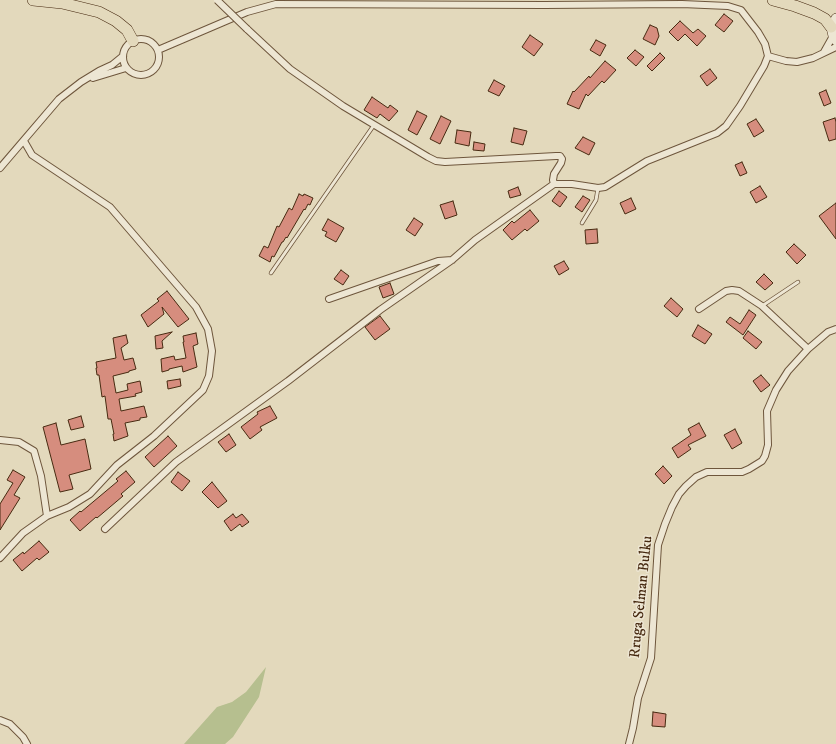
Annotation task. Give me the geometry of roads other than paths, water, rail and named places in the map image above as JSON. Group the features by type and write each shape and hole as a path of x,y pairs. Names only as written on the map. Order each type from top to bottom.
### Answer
{"highway":[{"path":"33,0 62,3 99,12 116,21 127,30 133,41"},
{"path":"773,0 814,13 825,19 834,31"}],"street":[{"path":"217,0 290,69 343,106 428,158 445,162 560,156 562,159 554,174 554,184"},
{"path":"105,529 176,462 288,381 380,310 452,260 475,240 554,184 572,184 598,188 605,187 647,161 717,133 726,126 740,106 764,66 768,56 758,32 741,10 728,6 682,4 276,4 247,12 158,50"},
{"path":"823,54 834,31"},
{"path":"144,39 150,41 155,44 158,50 159,61 153,72 136,75 126,68 123,56 124,50 127,45 133,41 144,39"},
{"path":"768,56 786,62 806,61 836,47"},
{"path":"0,168 59,99 81,82 112,65 123,56"},
{"path":"81,82 126,68"},
{"path":"0,558 23,533 47,516 69,507 90,494 117,465 154,436 202,390 208,376 212,351 208,329 196,307 110,207 32,155 24,141"},
{"path":"329,299 438,261 452,260"},
{"path":"700,309 726,291 739,291 762,306 808,349"},
{"name":"Rruga Selman Bulku","path":"629,744 638,698 651,658 658,545 672,507 679,494 696,477 707,472 744,471 762,461 768,445 766,419 767,411 776,390 788,371 808,349 828,332 836,329"},
{"path":"0,440 19,442 34,451 41,476 47,516"},
{"path":"0,720 10,724 23,737 27,744"}],"lane":[{"path":"271,273 374,125"},
{"path":"582,223 596,200 598,188"},
{"path":"762,306 798,282"}]}
